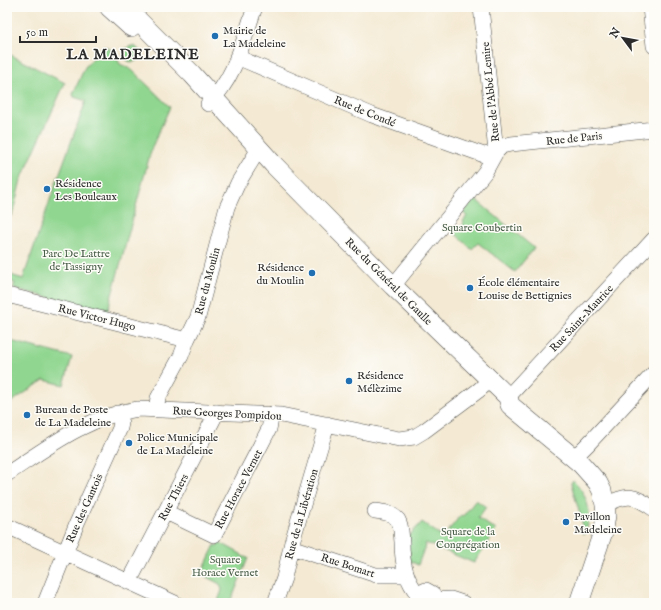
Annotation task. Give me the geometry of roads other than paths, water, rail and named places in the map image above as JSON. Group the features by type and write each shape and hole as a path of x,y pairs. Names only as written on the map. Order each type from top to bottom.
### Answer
{"main road":[{"name":"Rue du Général de Gaulle","path":"109,7 211,101 393,286 490,380 508,397 516,398 576,454 601,473 610,488 610,502 604,529 579,603"},
{"name":"Rue du Général de Gaulle","path":"125,7 192,74 211,101 256,152 273,164"},
{"name":"Rue du Général de Gaulle","path":"589,603 613,530 615,515 610,502"}],"street":[{"path":"211,101 228,80 255,7"},
{"name":"Rue de l'Abbé Lemire","path":"393,286 485,172 496,152 481,7"},
{"path":"650,7 654,46"},
{"name":"Rue de Condé","path":"237,57 372,115 418,132 484,155 496,152"},
{"name":"Rue de Paris","path":"496,152 502,146 511,144 654,130"},
{"name":"Rue du Moulin","path":"156,409 158,398 181,356 198,317 227,206 256,152"},
{"name":"Rue Saint-Maurice","path":"508,397 654,239"},
{"name":"Rue Victor Hugo","path":"7,295 187,340"},
{"path":"576,454 654,373"},
{"name":"Rue Georges Pompidou","path":"7,474 77,429 117,413 138,409 272,414 399,439 408,439 424,431 480,390 490,380"},
{"name":"Rue Thiers","path":"128,582 217,412"},
{"name":"Rue des Gantois","path":"45,603 65,553 120,428 121,423 117,413"},
{"name":"Rue Horace Vernet","path":"166,512 214,535 269,429 272,414"},
{"name":"Rue de la Libération","path":"275,603 284,578 327,424"},
{"path":"610,502 635,497 654,509"},
{"path":"376,511 390,514 397,519 400,524 402,550 407,575 418,598 423,590 428,590 433,594 434,601 451,599 463,603"},
{"path":"7,526 175,603"},
{"name":"Rue Bomart","path":"292,547 376,575 407,575"}],"place":[{"name":"Mairie de La Madeleine","path":"215,36"},
{"name":"Résidence Les Bouleaux","path":"47,189"},
{"name":"Résidence du Moulin","path":"312,273"},
{"name":"École élémentaire Louise de Bettignies","path":"470,288"},
{"name":"Résidence Mélèzime","path":"349,381"},
{"name":"Bureau de Poste de La Madeleine","path":"27,415"},
{"name":"Police Municipale de La Madeleine","path":"129,443"},
{"name":"Pavillon Madeleine","path":"566,522"}],"district":[{"name":"LA MADELEINE","path":"133,54"}],"park label":[{"name":"Square Coubertin","path":"482,227"},
{"name":"Parc De Lattre de Tassigny","path":"76,259"},
{"name":"Square de la Congrégation","path":"468,537"},
{"name":"Square Horace Vernet","path":"225,565"}]}
